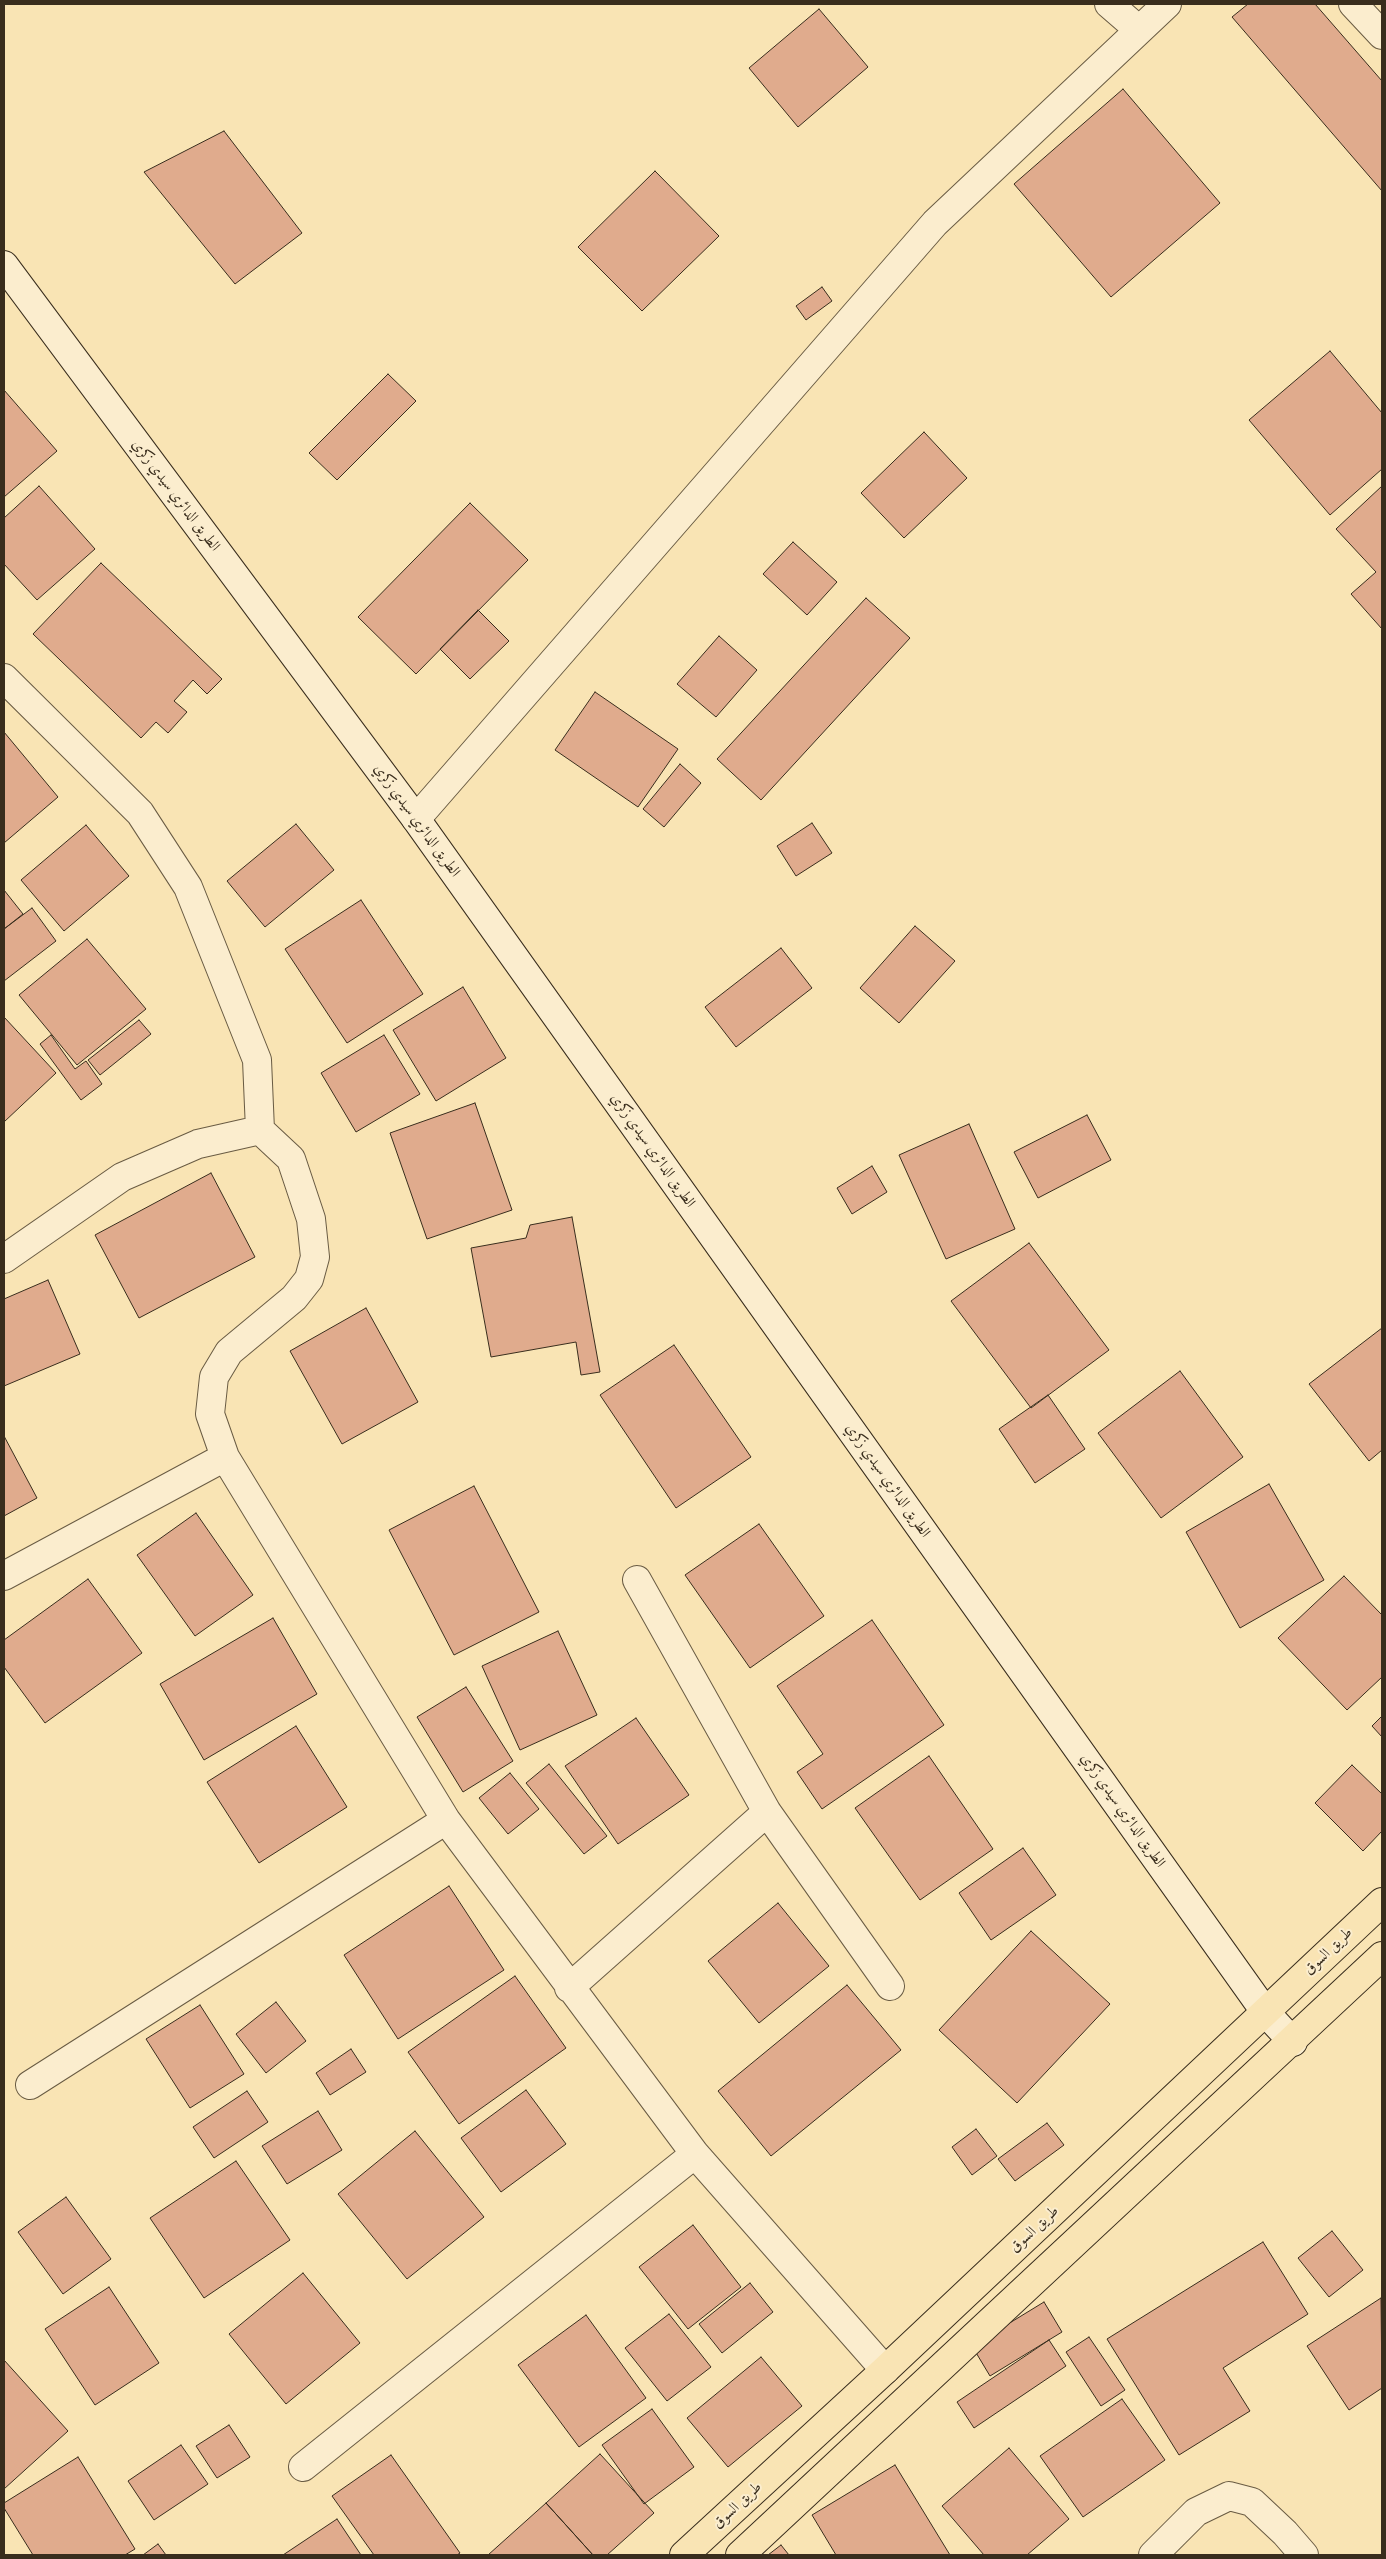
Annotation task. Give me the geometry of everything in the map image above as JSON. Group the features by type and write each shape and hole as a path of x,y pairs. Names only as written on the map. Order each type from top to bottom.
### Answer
{"main road":[{"name":"طريق السوق","path":"684,2555 885,2370 1382,1902"},
{"path":"740,2555 1293,2042 1379,1965"}],"street":[{"path":"1109,4 1139,30"},
{"path":"416,819 935,223 1167,4"},
{"path":"1353,4 1382,35"},
{"name":"الطريق الدائري سيدي زكري","path":"4,265 416,819 1266,2013 1293,2042"},
{"path":"4,678 140,813 188,886 258,1060 260,1130 291,1159 311,1219 315,1257 309,1279 294,1298 229,1352 214,1378 210,1414 225,1457 446,1820 569,1988 695,2154 885,2370"},
{"path":"4,1259 122,1177 198,1144 260,1130"},
{"path":"4,1576 225,1457"},
{"path":"637,1580 767,1812 890,1986"},
{"path":"569,1988 767,1812"},
{"path":"30,2085 446,1820"},
{"path":"303,2467 695,2154"},
{"path":"1153,2555 1196,2512 1229,2496 1252,2502 1285,2533 1304,2555"}],"building":[{"path":"1248,4 1315,4 1382,81 1382,191 1232,17"},
{"path":"819,9 868,67 798,127 749,68"},
{"path":"1123,89 1220,203 1111,297 1014,184"},
{"path":"224,131 302,233 235,284 144,172"},
{"path":"655,171 719,236 642,311 578,247"},
{"path":"822,287 832,301 806,320 796,306"},
{"path":"1330,351 1382,413 1382,469 1330,515 1249,420"},
{"path":"388,374 416,401 337,480 309,453"},
{"path":"4,390 57,451 4,497"},
{"path":"924,432 967,478 904,538 861,493"},
{"path":"39,486 95,549 37,600 4,564 4,518"},
{"path":"1382,486 1382,629 1351,594 1376,572 1336,529"},
{"path":"470,503 528,560 416,674 358,617"},
{"path":"793,542 837,582 807,615 763,574"},
{"path":"101,563 222,679 207,694 193,680 174,701 187,712 168,733 156,722 141,738 33,634"},
{"path":"866,598 910,638 761,800 717,759"},
{"path":"478,610 509,641 470,679 440,649"},
{"path":"719,636 757,670 716,717 677,684"},
{"path":"595,692 678,749 638,807 555,750"},
{"path":"4,732 58,797 4,843"},
{"path":"680,764 701,783 664,827 643,809"},
{"path":"812,823 832,853 796,876 777,846"},
{"path":"296,824 334,870 265,927 227,881"},
{"path":"86,825 129,876 64,931 21,880"},
{"path":"4,890 23,914 4,929"},
{"path":"361,900 423,994 347,1043 285,949"},
{"path":"32,908 56,941 4,981 4,929"},
{"path":"915,926 955,961 899,1023 860,988"},
{"path":"87,939 146,1009 77,1065 19,995"},
{"path":"781,948 812,988 736,1047 705,1007"},
{"path":"463,987 506,1058 436,1101 393,1030"},
{"path":"4,1017 56,1073 4,1122"},
{"path":"139,1020 151,1034 100,1075 88,1060"},
{"path":"51,1035 75,1069 86,1061 102,1084 81,1100 40,1044"},
{"path":"384,1035 420,1094 356,1132 321,1073"},
{"path":"475,1103 512,1210 427,1239 390,1133"},
{"path":"1087,1115 1111,1160 1038,1198 1014,1152"},
{"path":"969,1124 1015,1229 946,1259 899,1155"},
{"path":"872,1166 887,1192 852,1214 837,1188"},
{"path":"211,1173 255,1257 139,1318 95,1235"},
{"path":"572,1217 600,1372 581,1375 576,1342 491,1357 471,1248 526,1238 530,1225"},
{"path":"1029,1243 1109,1350 1031,1408 951,1301"},
{"path":"48,1280 80,1354 4,1386 4,1299"},
{"path":"366,1308 418,1402 342,1444 290,1351"},
{"path":"1382,1328 1382,1450 1369,1461 1309,1384"},
{"path":"674,1345 751,1457 676,1508 600,1395"},
{"path":"1180,1371 1243,1457 1161,1518 1098,1433"},
{"path":"1048,1395 1085,1449 1035,1483 999,1429"},
{"path":"4,1436 37,1498 4,1516"},
{"path":"1269,1484 1324,1580 1240,1628 1186,1532"},
{"path":"474,1486 539,1612 454,1655 389,1530"},
{"path":"196,1513 253,1595 195,1636 137,1555"},
{"path":"759,1524 824,1616 750,1668 685,1575"},
{"path":"1344,1576 1382,1615 1382,1677 1347,1710 1278,1638"},
{"path":"88,1579 142,1653 45,1723 4,1667 4,1640"},
{"path":"273,1618 317,1694 204,1760 160,1684"},
{"path":"872,1620 944,1725 822,1809 797,1772 823,1754 777,1686"},
{"path":"558,1631 597,1715 520,1750 482,1666"},
{"path":"466,1687 513,1761 463,1792 417,1717"},
{"path":"1382,1716 1382,1737 1372,1726"},
{"path":"636,1718 689,1795 618,1844 565,1766"},
{"path":"296,1726 347,1807 259,1863 207,1782"},
{"path":"929,1756 993,1849 920,1900 855,1808"},
{"path":"549,1764 607,1836 584,1854 526,1783"},
{"path":"1352,1765 1382,1794 1382,1831 1363,1851 1315,1803"},
{"path":"510,1773 539,1809 508,1834 479,1798"},
{"path":"1023,1848 1056,1895 991,1940 959,1893"},
{"path":"449,1886 504,1970 398,2039 344,1955"},
{"path":"778,1903 829,1966 759,2023 708,1961"},
{"path":"1031,1931 1110,2004 1017,2103 939,2030"},
{"path":"515,1976 566,2048 459,2124 408,2052"},
{"path":"847,1985 901,2050 771,2156 718,2091"},
{"path":"276,2002 306,2041 266,2073 236,2034"},
{"path":"200,2005 244,2074 190,2108 146,2039"},
{"path":"351,2049 366,2072 330,2095 316,2073"},
{"path":"526,2090 566,2144 501,2192 461,2138"},
{"path":"247,2091 268,2122 214,2158 193,2127"},
{"path":"318,2111 342,2150 287,2184 262,2146"},
{"path":"1047,2123 1064,2145 1015,2181 998,2159"},
{"path":"976,2129 997,2156 972,2175 952,2147"},
{"path":"415,2131 484,2217 407,2279 338,2194"},
{"path":"236,2161 290,2240 204,2298 150,2218"},
{"path":"66,2197 111,2259 63,2294 18,2232"},
{"path":"693,2225 741,2287 688,2329 639,2267"},
{"path":"1332,2231 1363,2270 1329,2297 1298,2258"},
{"path":"1263,2242 1308,2314 1223,2368 1250,2411 1179,2455 1107,2339"},
{"path":"303,2273 360,2343 286,2404 229,2334"},
{"path":"750,2283 773,2312 722,2353 699,2324"},
{"path":"109,2287 159,2363 95,2405 45,2329"},
{"path":"1381,2298 1382,2388 1349,2410 1307,2346"},
{"path":"1044,2302 1062,2332 990,2376 972,2346"},
{"path":"669,2314 711,2367 667,2401 625,2348"},
{"path":"586,2315 646,2398 579,2447 518,2365"},
{"path":"1089,2337 1125,2390 1101,2406 1066,2352"},
{"path":"1049,2340 1066,2366 974,2428 957,2402"},
{"path":"761,2357 802,2406 728,2467 687,2418"},
{"path":"4,2360 68,2431 4,2489"},
{"path":"1122,2399 1165,2460 1083,2517 1040,2456"},
{"path":"652,2409 694,2467 644,2504 602,2445"},
{"path":"229,2425 250,2457 217,2478 196,2446"},
{"path":"181,2445 208,2484 154,2520 128,2481"},
{"path":"1009,2448 1069,2519 1027,2555 984,2555 942,2506"},
{"path":"600,2454 654,2513 607,2555 593,2555 546,2503"},
{"path":"391,2455 460,2553 457,2555 374,2555 332,2496"},
{"path":"78,2457 135,2549 125,2555 33,2555 4,2508 4,2503"},
{"path":"895,2465 950,2555 836,2555 812,2515"},
{"path":"546,2503 593,2555 488,2555"},
{"path":"337,2519 361,2555 283,2555"},
{"path":"158,2544 166,2555 143,2555"},
{"path":"781,2545 789,2555 768,2555"}]}
